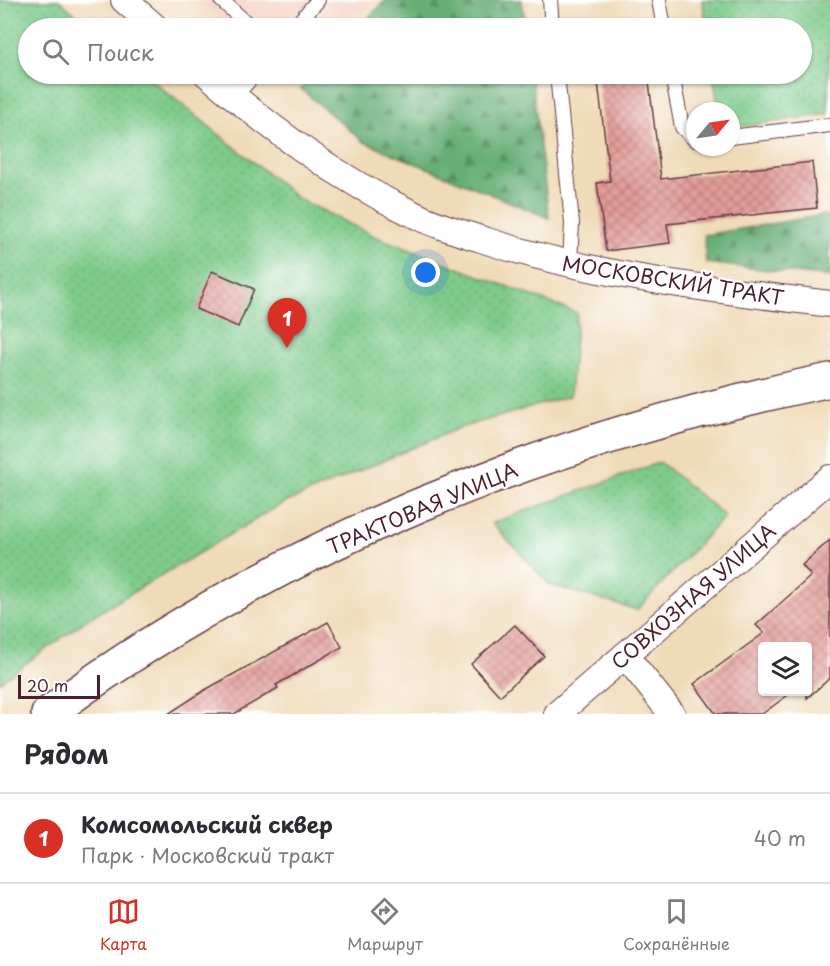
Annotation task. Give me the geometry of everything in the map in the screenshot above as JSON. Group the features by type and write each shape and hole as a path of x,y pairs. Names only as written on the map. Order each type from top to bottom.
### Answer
{"main road":[{"name":"ТРАКТОВАЯ УЛИЦА","path":"48,714 165,634 227,598 374,524 542,459 710,410 830,380"}],"street":[{"path":"124,0 145,18"},
{"name":"МОСКОВСКИЙ ТРАКТ","path":"219,84 288,141 343,178 415,215 512,249 570,264 695,288 830,304"},
{"name":"СОВХОЗНАЯ УЛИЦА","path":"557,714 830,478"},
{"path":"625,655 672,714"}],"lane":[{"path":"220,0 241,18"},
{"path":"303,18 318,0"},
{"path":"550,0 551,18"},
{"path":"659,0 662,18"},
{"path":"234,97 246,84"},
{"path":"558,84 572,224 570,264"},
{"path":"674,84 682,127 686,131"},
{"path":"740,136 830,125"}],"shaded area":[{"path":"197,0 373,0 356,18 218,18"}],"green space":[{"path":"0,0 59,0 80,18 18,18 18,84 156,84 299,199 374,236 577,313 570,396 459,428 280,505 91,617 0,682"},
{"path":"386,0 522,0 525,18 368,18"},
{"path":"702,0 830,0 828,114 740,127 740,102 718,102 715,84 812,84 812,18 705,18"},
{"path":"306,84 532,84 549,218 364,142 301,89"},
{"path":"830,214 830,277 706,263 704,235"},
{"path":"660,462 725,516 637,610 550,585 492,523"}],"building":[{"path":"598,84 649,84 661,179 812,162 817,208 667,224 670,243 606,251 597,183 610,181"},
{"path":"212,271 254,289 238,327 196,309"},
{"path":"830,540 830,678 812,694 812,642 758,642 758,696 787,696 762,714 716,714 694,684 764,633 756,625 811,576 802,565"},
{"path":"328,622 342,647 276,685 278,688 234,714 168,714 205,690"},
{"path":"515,625 544,656 500,696 471,664"}],"place":[{"name":"Комсомольский сквер","path":"287,348"}]}
